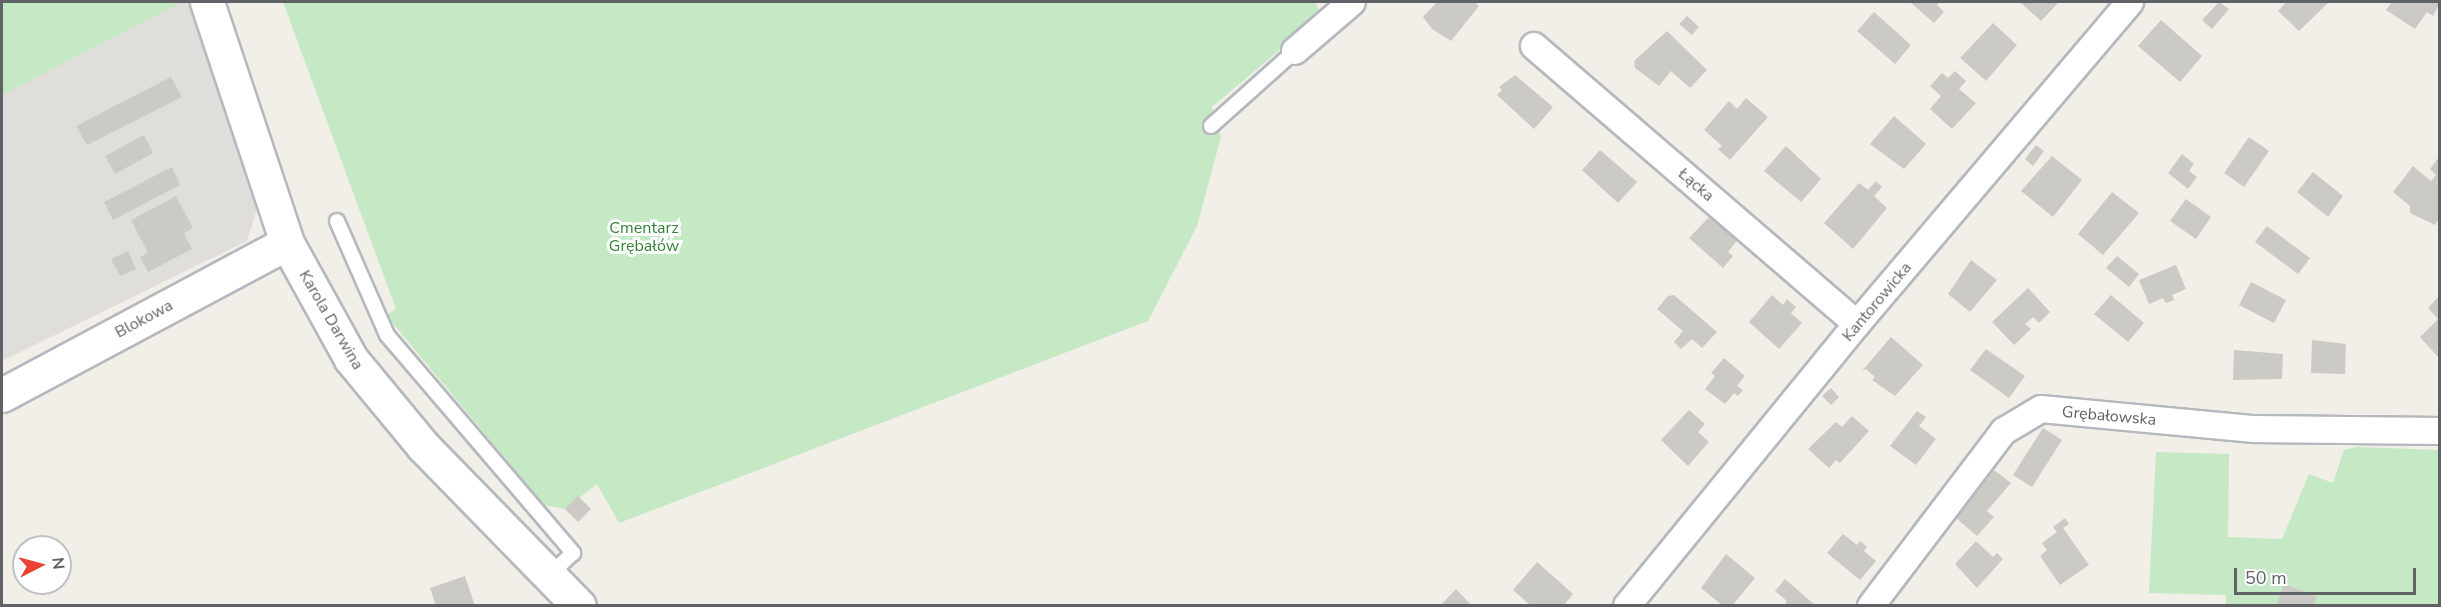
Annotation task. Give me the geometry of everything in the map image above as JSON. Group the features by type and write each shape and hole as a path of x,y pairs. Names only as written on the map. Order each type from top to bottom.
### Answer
{"street":[{"name":"Karola Darwina","path":"207,2 287,243 351,359 423,447 579,606"},
{"path":"1295,51 1352,2"},
{"name":"Kantorowicka","path":"1627,606 1857,324 2130,2"},
{"name":"Łącka","path":"1534,45 1857,324"},
{"name":"Blokowa","path":"2,395 287,243"},
{"name":"Grębałowska","path":"1871,606 2004,430 2041,409 2254,429 2439,431"}],"lane":[{"path":"1211,126 1295,51"},
{"path":"337,221 387,335 573,553 548,576"}],"shaded area":[{"path":"2,2 192,2 262,193 247,241 2,361"}],"green space":[{"path":"2,2 182,2 2,95"},
{"name":"Cmentarz Grębałów","path":"283,2 1315,2 1321,15 1212,107 1221,137 1197,226 1148,321 619,523 597,484 565,509 544,505 386,315 396,309"},
{"path":"2357,447 2439,450 2439,605 2226,606 2226,595 2149,593 2156,452 2229,454 2228,537 2282,539 2309,474 2333,483 2344,450"}],"building":[{"path":"1437,2 1474,2 1479,6 1451,41 1432,29 1423,17"},
{"path":"1910,2 1940,2 1937,5 1944,12 1934,23"},
{"path":"2020,2 2059,2 2041,21"},
{"path":"2219,2 2229,9 2212,29 2202,20"},
{"path":"2286,2 2329,2 2299,31 2278,11"},
{"path":"2392,2 2439,2 2439,5 2433,16 2427,12 2415,29 2386,10"},
{"path":"1874,12 1911,45 1895,64 1857,31"},
{"path":"1687,16 1699,27 1692,35 1679,24"},
{"path":"2161,20 2202,56 2180,82 2138,46"},
{"path":"1993,23 2017,45 1986,81 1960,58"},
{"path":"1667,31 1707,70 1690,88 1671,71 1659,86 1635,68 1634,61"},
{"path":"1955,71 1966,81 1959,89 1976,103 1952,129 1930,109 1941,96 1930,86 1942,73 1948,78"},
{"path":"1515,75 1553,107 1534,129 1497,95 1502,90 1499,87"},
{"path":"171,77 182,97 87,145 76,126"},
{"path":"1746,98 1768,117 1730,160 1718,149 1722,146 1704,130 1729,101 1737,109"},
{"path":"1894,116 1926,144 1904,169 1870,144"},
{"path":"144,135 153,153 115,174 105,156"},
{"path":"2249,137 2269,151 2244,187 2224,173"},
{"path":"2036,145 2044,151 2033,166 2025,159"},
{"path":"1786,146 1821,179 1801,202 1764,171"},
{"path":"1600,150 1637,182 1618,203 1582,170"},
{"path":"2182,154 2194,164 2189,171 2197,177 2188,189 2168,173"},
{"path":"2052,156 2082,180 2053,217 2021,191"},
{"path":"2439,157 2439,219 2435,225 2410,213 2410,206 2393,192 2413,166 2431,181 2436,175 2430,169"},
{"path":"172,167 180,185 113,220 104,202"},
{"path":"2313,172 2343,196 2328,217 2297,192"},
{"path":"1876,181 1882,187 1874,196 1887,208 1853,249 1824,223 1859,183 1868,190"},
{"path":"2112,192 2139,213 2103,255 2078,234"},
{"path":"176,196 193,228 184,233 192,249 148,272 140,257 148,253 131,220"},
{"path":"2186,199 2211,217 2196,239 2170,221"},
{"path":"1712,214 1739,238 1728,252 1733,256 1723,268 1689,238"},
{"path":"2267,226 2310,258 2298,274 2255,242"},
{"path":"128,251 136,269 120,276 111,259"},
{"path":"2117,256 2139,274 2129,287 2106,268"},
{"path":"1971,260 1997,280 1970,312 1948,294"},
{"path":"2176,265 2186,289 2172,295 2174,300 2166,303 2163,298 2149,304 2139,280"},
{"path":"2251,282 2286,300 2274,323 2239,305"},
{"path":"2028,288 2050,312 2039,323 2033,317 2025,324 2031,329 2014,345 1992,322"},
{"path":"1674,295 1717,332 1702,348 1692,339 1681,349 1674,342 1683,331 1657,309 1668,296"},
{"path":"1772,295 1783,305 1787,299 1796,307 1791,313 1802,323 1779,349 1749,322"},
{"path":"2111,295 2144,323 2128,342 2094,314"},
{"path":"2439,296 2439,358 2420,337 2438,319 2428,308"},
{"path":"1891,337 1923,365 1895,396 1872,380 1875,377 1866,369 1862,371"},
{"path":"2312,340 2346,344 2345,374 2311,373"},
{"path":"1986,349 2025,376 2009,398 1970,370"},
{"path":"2234,350 2283,354 2282,379 2233,380"},
{"path":"1724,358 1745,376 1737,386 1743,390 1738,396 1734,393 1725,404 1705,389 1715,376 1711,373"},
{"path":"1831,388 1839,397 1831,405 1822,396"},
{"path":"1689,410 1705,424 1698,432 1709,442 1688,466 1661,440"},
{"path":"1917,411 1926,417 1919,426 1936,439 1916,465 1890,446"},
{"path":"1852,416 1869,431 1840,463 1836,460 1829,468 1808,449 1836,422 1842,427"},
{"path":"2043,428 2062,440 2032,487 2013,475"},
{"path":"1994,470 2011,483 1987,511 1994,517 1977,536 1956,518"},
{"path":"578,496 591,509 578,522 565,509"},
{"path":"2065,518 2069,524 2063,528 2089,565 2060,585 2040,556 2047,550 2042,543 2057,532 2053,527"},
{"path":"1843,534 1857,545 1860,541 1867,547 1864,551 1876,561 1860,580 1827,553"},
{"path":"1976,541 1993,557 1997,553 2003,559 1977,588 1955,564"},
{"path":"1726,554 1755,578 1732,606 1723,606 1701,588"},
{"path":"1537,562 1573,594 1563,606 1531,606 1513,590"},
{"path":"465,576 475,606 436,606 430,588"},
{"path":"1785,579 1816,606 1784,606 1787,601 1775,591"},
{"path":"2284,584 2317,597 2314,606 2276,606"},
{"path":"1456,589 1472,606 1440,606"}]}
